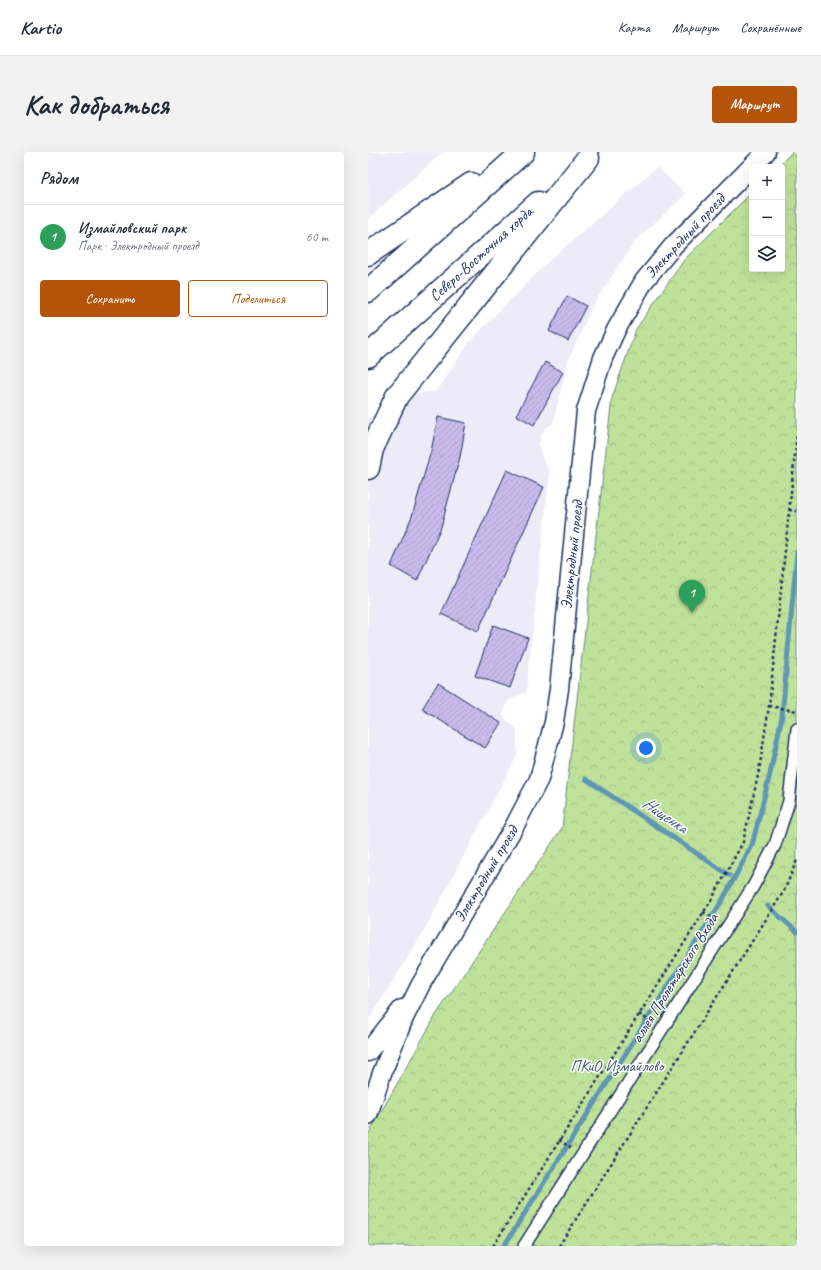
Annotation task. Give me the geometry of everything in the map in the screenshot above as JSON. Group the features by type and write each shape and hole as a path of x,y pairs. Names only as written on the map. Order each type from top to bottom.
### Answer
{"main road":[{"path":"368,254 518,152"},
{"path":"368,291 523,152"},
{"path":"368,468 372,450 397,396 592,155"},
{"name":"Северо-Восточная хорда","path":"368,356 592,155"}],"street":[{"name":"Электродный проезд","path":"368,1115 382,1073 404,1018 421,984 520,816 539,779 554,722 559,689 586,411 603,358 616,330 644,280 673,246 766,152"},
{"name":"аллея Пролетарского Входа","path":"524,1246 757,878 775,845 789,801 797,730"},
{"name":"Электродный проезд","path":"368,1052 421,984"}],"path":[{"path":"493,1246 704,912 743,842 759,772 769,706 797,434"},
{"path":"789,510 797,512"},
{"path":"769,706 797,711"},
{"path":"559,1246 784,891 797,860"},
{"path":"704,912 716,920"},
{"path":"639,1014 651,1022"},
{"path":"559,1140 571,1148"}],"shaded area":[{"path":"368,152 443,152 368,219"},
{"path":"657,167 686,194 635,241 593,305 568,361 553,423 546,428 541,435 539,445 541,455 544,463 550,470 526,692 508,701 502,716 517,729 517,756 421,936 368,1021 368,418 404,395 436,391 472,339 498,312 551,259"}],"green space":[{"name":"ПКиО Измайлово","path":"792,152 797,152 797,1246 368,1246 368,1135 436,1015 562,828 612,398 636,329 684,260 749,195 749,272 785,272 785,164 780,164"}],"building":[{"path":"567,296 586,306 568,341 549,331"},
{"path":"545,362 563,372 534,425 516,415"},
{"path":"438,417 466,423 460,457 441,527 417,581 391,566 412,516 431,451"},
{"path":"507,470 544,487 478,631 441,614"},
{"path":"493,625 528,638 510,688 475,676"},
{"path":"438,683 501,723 485,748 422,709"}],"waterway":[{"path":"504,1246 722,901 752,845 770,774 782,716 797,552"},
{"name":"Нищенка","path":"586,779 729,875"},
{"name":"Нищенка","path":"768,906 797,932"}],"place":[{"name":"Измайловский парк","path":"692,613"}]}
